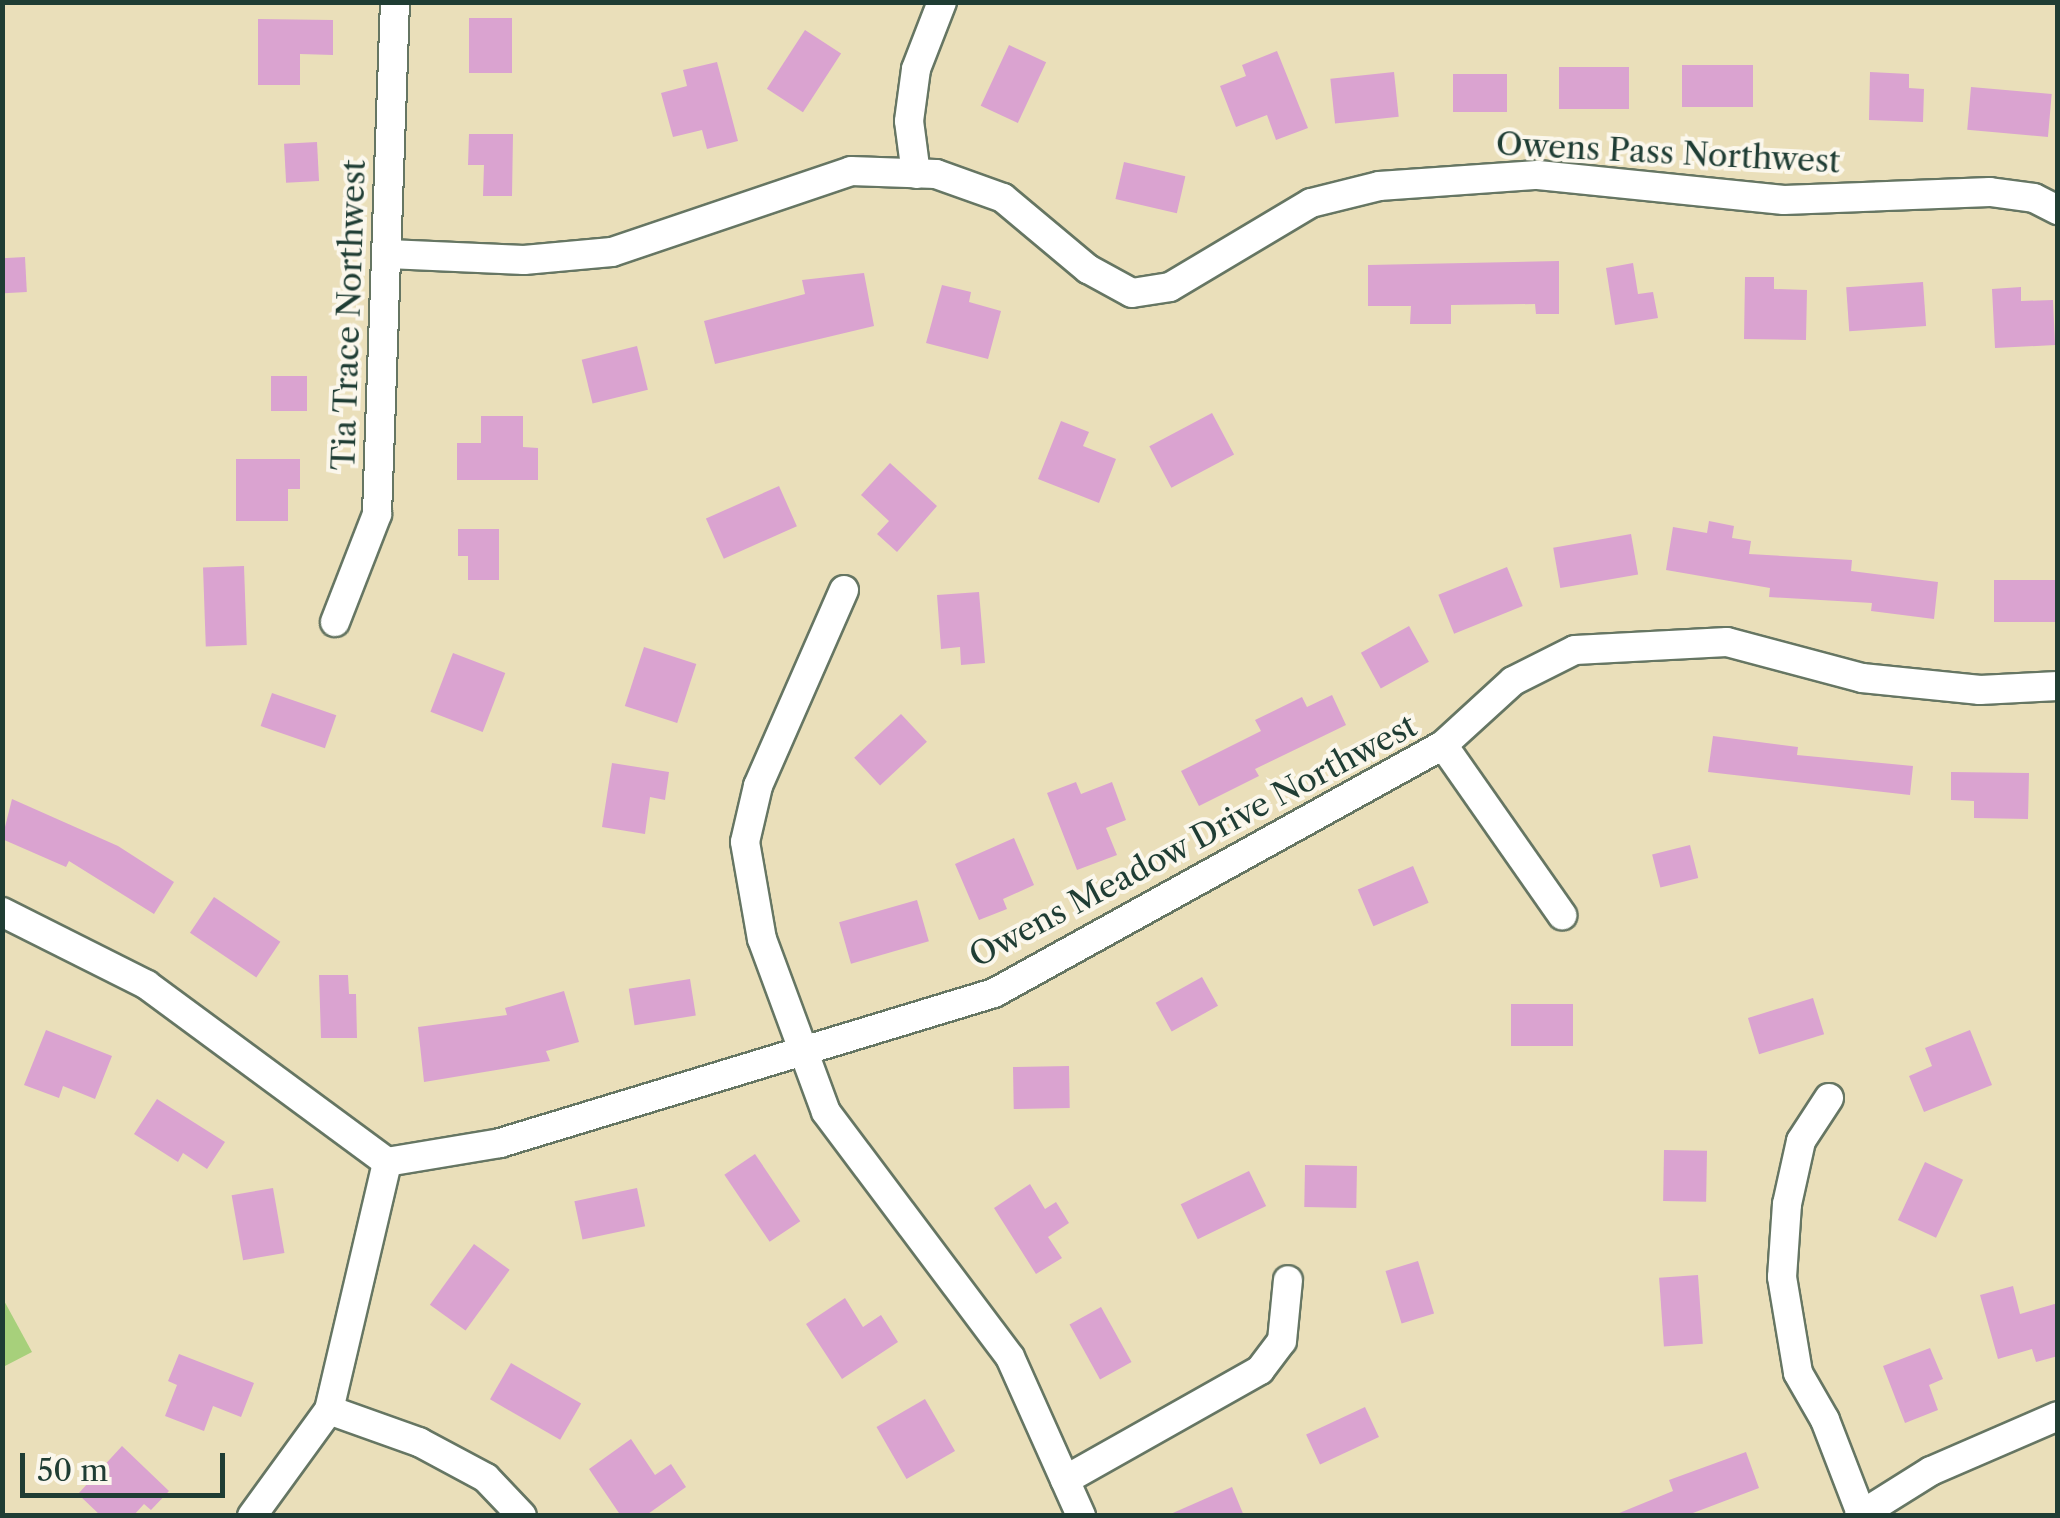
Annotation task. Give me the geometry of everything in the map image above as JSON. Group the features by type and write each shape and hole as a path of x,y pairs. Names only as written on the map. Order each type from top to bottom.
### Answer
{"street":[{"name":"Tia Trace Northwest","path":"335,622 377,514 395,2"},
{"path":"916,174 909,122 916,69 942,2"},
{"name":"Owens Pass Northwest","path":"388,254 524,260 612,252 850,171 916,174 1003,198 1088,269 1132,293 1170,288 1312,203 1379,186 1538,175 1784,200 1990,192 2034,198 2058,210"},
{"path":"844,590 758,786 745,842 762,939 826,1112 1010,1357 1081,1516"},
{"name":"Owens Meadow Drive Northwest","path":"387,1162 500,1143 802,1047 994,993 1443,745 1513,682 1574,650 1728,642 1862,678 1980,690 2058,686"},
{"path":"1443,745 1562,915"},
{"path":"2,912 147,986 387,1162 329,1410 252,1516"},
{"path":"1829,1098 1801,1141 1787,1204 1782,1277 1798,1373 1825,1420 1861,1515 1931,1471 2058,1416"},
{"path":"1065,1480 1260,1370 1282,1341 1288,1280"},
{"path":"329,1410 419,1442 486,1478 522,1516"}],"green space":[{"path":"2,1297 32,1352 3,1367 2,1367"}],"building":[{"path":"469,18 512,18 512,73 469,73"},
{"path":"258,19 333,20 333,55 300,54 300,85 258,85"},
{"path":"805,30 841,53 803,112 767,89"},
{"path":"1009,45 1046,62 1018,123 981,106"},
{"path":"1277,51 1308,128 1276,140 1267,115 1236,127 1220,86 1246,76 1242,65"},
{"path":"717,62 738,141 707,149 702,130 673,137 661,93 687,86 683,70"},
{"path":"1682,65 1753,65 1753,107 1682,107"},
{"path":"1559,67 1629,67 1629,109 1559,109"},
{"path":"1394,72 1399,117 1335,123 1330,79"},
{"path":"1870,72 1909,74 1909,88 1924,89 1923,122 1869,120"},
{"path":"1453,74 1507,74 1507,112 1453,112"},
{"path":"1971,87 2052,94 2048,137 1967,130"},
{"path":"469,134 513,134 512,196 483,196 484,165 468,165"},
{"path":"317,142 319,181 286,183 284,144"},
{"path":"1124,162 1185,176 1177,213 1115,199"},
{"path":"25,257 27,292 4,293 2,258"},
{"path":"1559,261 1559,314 1536,314 1535,304 1451,305 1451,324 1410,324 1411,306 1368,306 1368,265"},
{"path":"1633,263 1638,294 1653,292 1658,318 1615,325 1606,268"},
{"path":"864,273 874,326 715,364 704,321 805,294 802,280"},
{"path":"1745,277 1774,277 1774,289 1807,290 1806,340 1744,339"},
{"path":"1923,282 1926,326 1849,331 1846,287"},
{"path":"942,285 971,292 969,302 1001,311 988,359 926,343"},
{"path":"2021,287 2021,301 2053,300 2055,345 1995,348 1992,289"},
{"path":"637,346 648,390 593,403 582,360"},
{"path":"271,376 307,376 307,411 271,411"},
{"path":"1212,413 1234,454 1171,488 1149,446"},
{"path":"481,416 523,416 523,447 538,448 538,480 457,480 457,443 481,443"},
{"path":"1061,421 1089,432 1083,446 1116,459 1099,503 1038,479"},
{"path":"236,459 300,459 300,489 288,489 288,521 236,521"},
{"path":"890,463 937,506 897,552 877,534 889,521 861,495"},
{"path":"779,486 797,526 724,559 706,519"},
{"path":"1709,521 1734,526 1732,538 1751,541 1749,554 1852,560 1851,571 1938,582 1934,619 1871,611 1872,603 1769,597 1770,588 1666,570 1673,527 1707,533"},
{"path":"458,529 499,529 499,580 468,580 468,556 458,556"},
{"path":"1631,534 1638,574 1560,588 1553,548"},
{"path":"244,566 247,645 206,646 203,567"},
{"path":"1507,567 1523,606 1454,634 1438,595"},
{"path":"1994,580 2058,580 2058,622 1994,622"},
{"path":"979,592 985,663 961,665 960,647 941,649 937,595"},
{"path":"1409,626 1429,662 1381,689 1361,653"},
{"path":"644,647 696,664 677,723 625,706"},
{"path":"453,653 505,673 483,732 430,712"},
{"path":"272,693 336,715 325,748 261,726"},
{"path":"1332,695 1346,725 1255,769 1259,776 1199,806 1181,771 1261,731 1255,720 1302,697 1307,707"},
{"path":"901,714 927,742 880,785 854,758"},
{"path":"1713,736 1798,747 1797,755 1913,766 1910,795 1708,772"},
{"path":"612,763 669,772 665,800 650,797 645,834 602,827"},
{"path":"1951,772 2029,773 2028,819 1974,818 1974,801 1951,800"},
{"path":"1076,782 1081,794 1112,782 1126,820 1106,828 1117,855 1077,870 1047,793"},
{"path":"12,799 118,846 174,882 154,914 69,861 66,867 2,839"},
{"path":"1014,838 1034,885 1003,899 1007,909 979,920 955,864"},
{"path":"1690,845 1698,878 1660,887 1652,854"},
{"path":"1413,866 1429,903 1373,926 1358,889"},
{"path":"214,897 280,942 256,977 190,933"},
{"path":"917,900 929,941 851,964 839,922"},
{"path":"319,975 348,975 349,994 356,994 357,1038 321,1038"},
{"path":"1202,977 1218,1006 1172,1032 1156,1003"},
{"path":"690,979 696,1016 635,1025 629,989"},
{"path":"564,991 579,1042 546,1051 550,1061 424,1082 418,1027 507,1015 505,1008"},
{"path":"1813,998 1824,1034 1759,1054 1748,1018"},
{"path":"1511,1004 1573,1004 1573,1046 1511,1046"},
{"path":"46,1030 112,1056 95,1099 63,1086 59,1098 24,1085"},
{"path":"1970,1030 1992,1085 1924,1112 1909,1076 1932,1066 1925,1048"},
{"path":"1069,1066 1070,1108 1014,1109 1013,1067"},
{"path":"157,1099 225,1142 207,1169 183,1153 178,1162 134,1134"},
{"path":"1664,1150 1707,1151 1706,1202 1663,1201"},
{"path":"755,1154 800,1221 770,1242 724,1175"},
{"path":"1925,1162 1963,1180 1936,1238 1898,1220"},
{"path":"1305,1165 1357,1166 1356,1208 1304,1207"},
{"path":"1249,1171 1266,1206 1198,1239 1181,1204"},
{"path":"1030,1184 1045,1209 1056,1202 1069,1223 1048,1237 1062,1258 1036,1274 994,1208"},
{"path":"273,1188 284,1253 243,1260 232,1195"},
{"path":"637,1188 645,1226 583,1239 574,1201"},
{"path":"474,1244 510,1270 466,1331 430,1305"},
{"path":"1418,1261 1434,1314 1402,1324 1385,1271"},
{"path":"1698,1275 1703,1344 1664,1347 1659,1278"},
{"path":"2013,1286 2020,1314 2058,1303 2058,1356 2036,1362 2032,1349 1998,1359 1980,1295"},
{"path":"845,1298 863,1327 881,1315 898,1342 842,1379 806,1324"},
{"path":"1101,1307 1132,1362 1100,1380 1070,1324"},
{"path":"1930,1348 1943,1379 1929,1385 1938,1410 1905,1423 1883,1366"},
{"path":"179,1354 254,1383 241,1417 213,1406 204,1431 165,1416 177,1385 168,1381"},
{"path":"511,1363 581,1404 560,1440 490,1399"},
{"path":"925,1399 955,1451 907,1479 877,1427"},
{"path":"1365,1407 1379,1437 1320,1464 1306,1434"},
{"path":"631,1439 655,1475 671,1464 686,1487 645,1516 621,1516 589,1469"},
{"path":"122,1446 169,1491 151,1510 144,1504 133,1516 101,1516 78,1494"},
{"path":"1746,1452 1759,1488 1685,1516 1612,1516 1673,1491 1669,1480"},
{"path":"1232,1487 1244,1516 1166,1516"}]}
